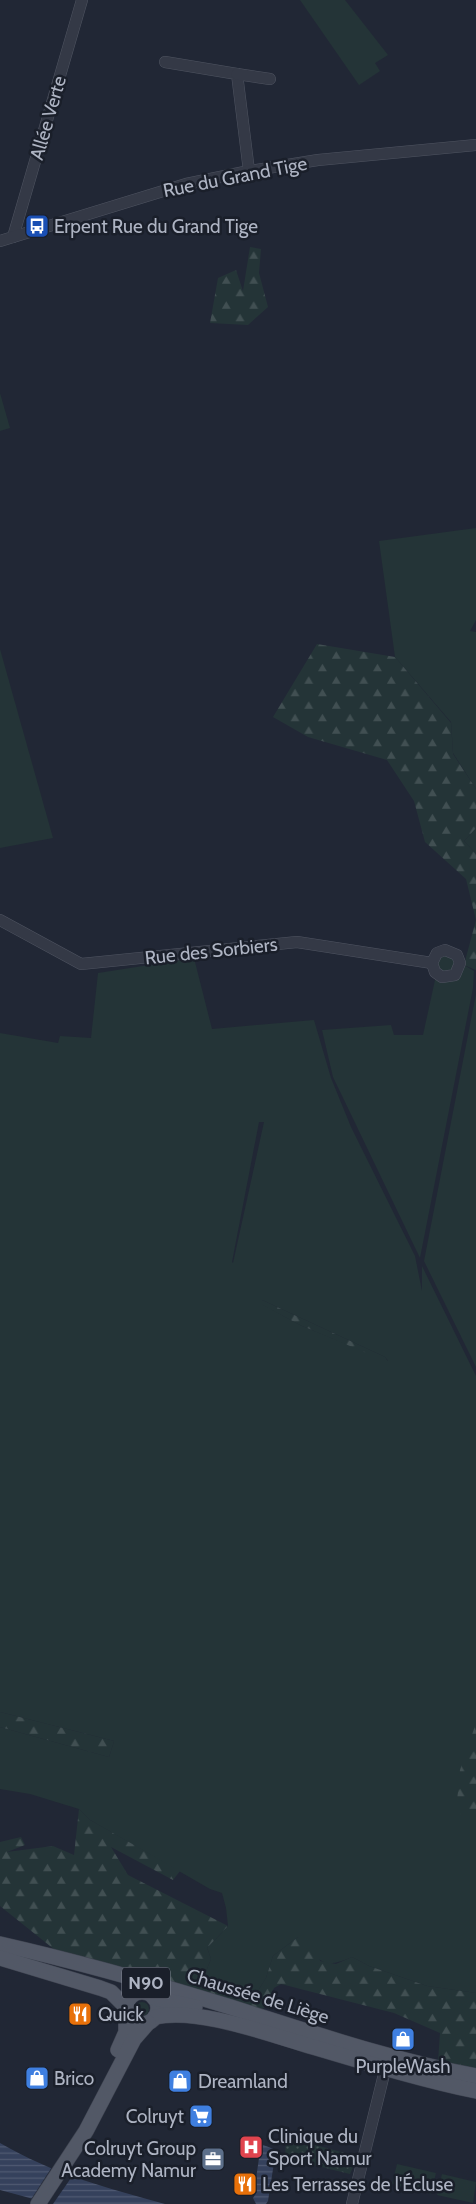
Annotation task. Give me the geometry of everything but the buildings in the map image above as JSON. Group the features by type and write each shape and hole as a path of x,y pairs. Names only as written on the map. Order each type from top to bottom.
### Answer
{"main road":[{"name":"Chaussée de Liège","path":"0,1944 99,1976 140,1992"},
{"name":"Chaussée de Liège","path":"0,1944 48,1955 222,2005 290,2026 387,2062 476,2091"},
{"name":"N90","path":"0,1958 111,1992 126,2009 133,2022 140,2024 151,2020 158,2010 154,1998"},
{"path":"100,1988 108,1995 117,2014 117,2030 110,2066"},
{"name":"N90","path":"126,2009 130,1996 140,1992 179,2005 290,2026"},
{"path":"96,2108 101,2087 126,2032 126,2009"},
{"name":"Chaussée de Liège","path":"151,2020 178,2014 218,2020 387,2062 476,2076"},
{"path":"38,2204 86,2131 96,2108 114,2079 134,2039 151,2020"}],"street":[{"name":"Allée Verte","path":"13,237 82,0"},
{"path":"165,62 270,79"},
{"path":"237,74 249,171"},
{"name":"Rue du Grand Tige","path":"0,241 186,184 249,171 318,160 476,145"},
{"name":"Rue des Sorbiers","path":"0,920 81,964 296,942 432,963"},
{"path":"352,2204 387,2062"}],"green space":[{"path":"300,0 345,0 388,55 375,63 380,71 359,85"},
{"path":"250,247 261,249 259,273 268,307 248,325 210,323 218,278 236,270 243,291"},
{"path":"0,393 10,428 0,431"},
{"path":"476,528 476,620 470,631 476,632 476,789 453,753 451,722 395,657 379,541"},
{"path":"317,644 395,657 451,723 453,754 476,789 476,828 464,841 476,854 476,920 466,879 425,842 414,801 387,760 308,737 273,717"},
{"path":"0,649 53,838 0,848"},
{"path":"476,828 476,854 464,841"},
{"path":"476,920 476,970 464,965"},
{"path":"443,955 454,960 454,968 447,973 439,970 437,961"},
{"path":"194,958 212,1029 314,1020 331,1078 351,1127 415,1256 422,1291 422,1266 476,1376 476,1993 427,1986 369,1966 352,1957 342,1961 327,1963 316,1957 298,1937 273,1956 266,1978 253,1999 203,1978 211,1959 207,1948 228,1926 222,1893 210,1889 90,1820 79,1809 30,1794 0,1789 0,1727 109,1757 114,1741 0,1712 0,1033 58,1043 60,1036 91,1038 98,973","holes":["259,1122 264,1122 233,1263 232,1262","262,1300 385,1357 388,1361 300,1325 262,1304"]},
{"path":"464,965 474,971 473,988 420,1258 333,1077 322,1030 391,1025 394,1035 423,1035 435,980 452,981 462,972"},
{"path":"476,994 476,1367 424,1261"},
{"path":"262,1300 385,1357 388,1362 300,1325 261,1304"},
{"path":"0,1712 114,1741 109,1757 0,1727"},
{"path":"476,1723 476,1821 456,1812 460,1770"},
{"path":"79,1809 90,1820 180,1871 173,1880 111,1847 128,1875 228,1926 207,1948 211,1959 203,1978 253,1999 266,1978 273,1956 298,1937 316,1943 320,1961 336,1964 352,1957 369,1966 427,1986 476,1993 476,2069 438,2062 440,2033 394,2013 281,1984 274,1988 264,2008 253,2012 60,1954 0,1906 0,1842 21,1837 25,1845 7,1852 53,1846 74,1855"},
{"path":"139,2002 145,2002 149,2009 145,2016 139,2016 135,2012 135,2006"},
{"path":"286,2137 356,2156 355,2160 350,2159 348,2166 353,2167 350,2174 285,2158"},
{"path":"397,2164 436,2173 431,2194 392,2184"},
{"path":"442,2174 476,2182 473,2203 437,2195"}],"water":[{"path":"0,2143 60,2172 165,2204 52,2204 0,2190"},
{"path":"261,2144 276,2150 268,2201 266,2204 256,2204 253,2198 257,2192 254,2179 256,2179"}],"pier":[{"path":"52,2167 73,2175 53,2204 30,2201"}],"place":[{"name":"Erpent Rue du Grand Tige","path":"37,226"},
{"name":"Quick","path":"80,2014"},
{"name":"PurpleWash","path":"403,2039"},
{"name":"Brico","path":"37,2078"},
{"name":"Dreamland","path":"180,2081"},
{"name":"Colruyt","path":"201,2116"},
{"name":"Clinique du Sport Namur","path":"251,2147"},
{"name":"Colruyt Group Academy Namur","path":"213,2159"},
{"name":"Les Terrasses de l'Écluse","path":"245,2184"}]}
